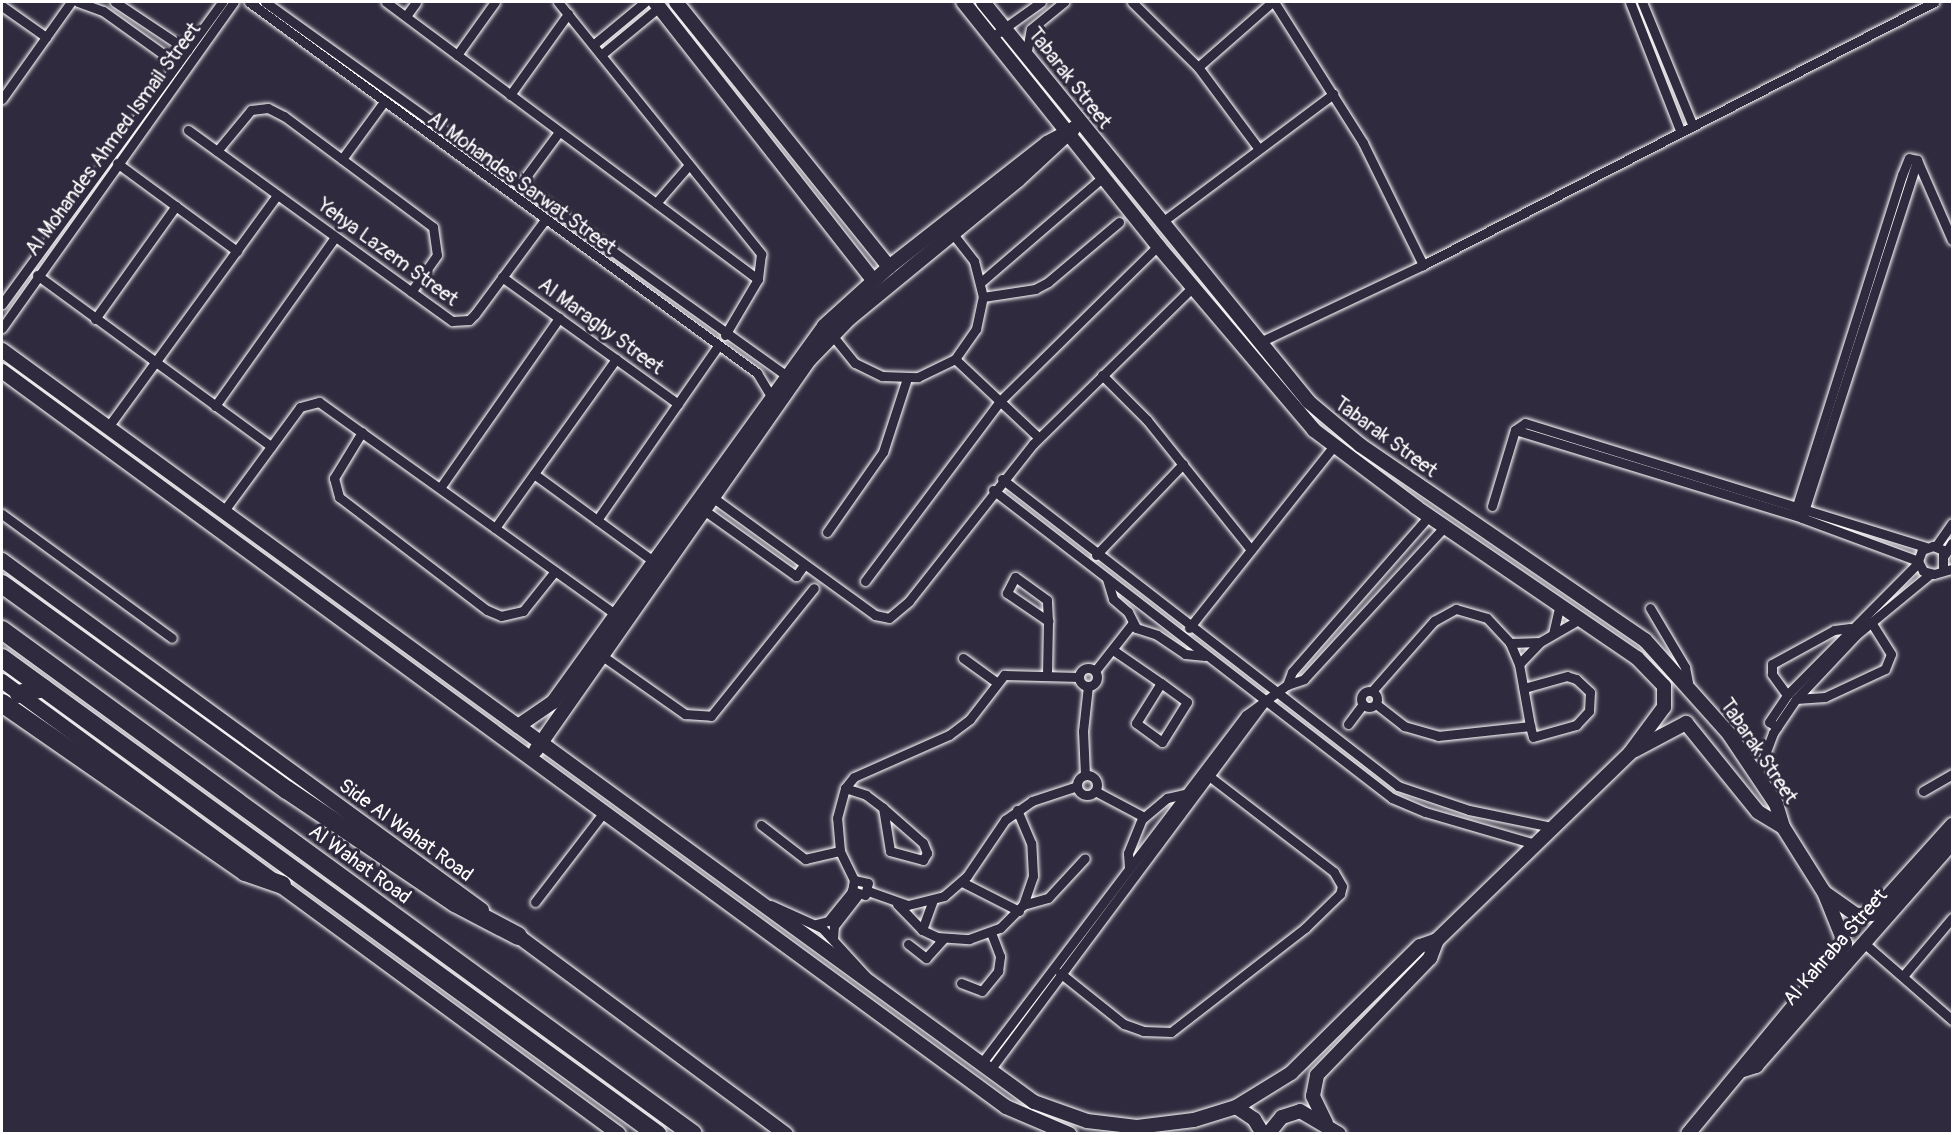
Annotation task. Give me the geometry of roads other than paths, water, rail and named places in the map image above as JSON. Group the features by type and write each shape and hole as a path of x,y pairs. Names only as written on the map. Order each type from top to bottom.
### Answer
{"highway":[{"path":"2,584 421,880 518,936"},
{"name":"Al Wahat Road","path":"2,630 693,1134"},
{"path":"2,658 657,1134"},
{"path":"20,694 43,688"},
{"path":"2,703 251,876 282,885"}],"street":[{"path":"2,99 71,2"},
{"path":"78,2 103,11 177,63"},
{"path":"115,2 187,50"},
{"name":"Al Mohandes Ahmed Ismail Street","path":"2,305 222,2"},
{"name":"Al Mohandes Ahmed Ismail Street","path":"2,328 37,275 234,2"},
{"name":"Al Mohandes Sarwat Street","path":"249,2 544,221 757,373 770,395"},
{"name":"Al Mohandes Sarwat Street","path":"265,2 765,364 789,378"},
{"path":"386,2 758,279"},
{"path":"406,16 416,2"},
{"path":"457,55 495,2"},
{"path":"558,2 757,246 763,262 758,279 725,335"},
{"path":"593,45 645,2"},
{"path":"676,2 889,267"},
{"name":"Tabarak Street","path":"963,2 1102,178 1278,391 1334,446 1416,507 1560,603 1637,658 1664,686 1664,707 1630,753"},
{"name":"Tabarak Street","path":"983,2 1309,402 1367,451 1645,640 1688,683 1779,809 1783,827 1824,892 1844,934"},
{"path":"992,37 1041,2"},
{"path":"1026,56 1031,29 1064,2"},
{"path":"1132,2 1198,67 1259,149"},
{"path":"1198,67 1273,2 1332,93 1396,206 1423,265"},
{"path":"1630,2 1680,130"},
{"path":"1642,2 1692,124"},
{"path":"1260,342 1423,265 1680,130 1934,2"},
{"path":"601,55 657,4 873,280"},
{"path":"2,6 46,37"},
{"path":"510,95 568,14"},
{"path":"1162,222 1332,93"},
{"path":"342,159 383,103"},
{"path":"217,152 243,114 268,108 342,159 425,221 437,236 437,255 411,292"},
{"path":"707,494 770,395 831,335 1055,149 1080,123"},
{"name":"Yehya Lazem Street","path":"188,130 411,292 461,322 475,314 544,221"},
{"path":"519,186 560,132"},
{"path":"518,726 553,702 652,560 707,494 824,326 889,267 1047,143 1068,133"},
{"path":"1799,512 1909,158 1917,160 1953,240"},
{"path":"117,163 237,251"},
{"path":"656,203 689,165"},
{"path":"981,282 1102,178"},
{"path":"108,427 277,195"},
{"path":"530,210 537,200"},
{"path":"1131,212 1144,201"},
{"path":"95,319 176,206"},
{"path":"983,297 1035,289 1048,282 1119,222"},
{"path":"831,335 842,351 863,368 882,376 908,378 929,374 955,359 976,329 983,297 981,282 968,251 952,233"},
{"path":"215,406 335,237"},
{"path":"865,580 1000,401 1158,246"},
{"path":"37,275 271,446"},
{"name":"Al Maraghy Street","path":"502,277 678,404"},
{"path":"707,494 875,615 889,618 909,601 993,490 1039,438 1193,287"},
{"path":"2,305 11,313"},
{"path":"440,488 559,318"},
{"path":"597,520 718,346"},
{"path":"2,350 985,1067 1034,1102 1086,1127 1155,1130 1236,1107 1291,1073 1420,946 1437,940"},
{"path":"495,528 616,359"},
{"path":"955,359 1039,438"},
{"path":"757,373 765,364"},
{"path":"2,371 1006,1107 1069,1134"},
{"path":"1102,375 1184,464 1251,550"},
{"path":"828,532 884,452 908,378"},
{"path":"223,512 300,407 312,401 362,432 614,614"},
{"path":"1492,506 1515,430 1520,423 1799,512 1925,547 1936,546 1948,556"},
{"path":"1049,428 1057,435"},
{"path":"362,432 334,478 339,497 487,610 501,616 523,611 555,571"},
{"path":"1189,628 1334,446"},
{"path":"1357,464 1367,451"},
{"path":"1096,555 1184,464"},
{"path":"534,474 652,560"},
{"path":"1002,479 1189,628 1406,791 1469,810 1552,827"},
{"path":"993,490 1264,702 1408,806 1535,844"},
{"path":"1416,507 1427,492"},
{"path":"531,757 698,506"},
{"path":"698,506 796,576 804,566"},
{"path":"1799,512 1918,562 1930,574"},
{"path":"2,514 172,638"},
{"path":"1287,685 1292,672 1430,516"},
{"path":"1936,546 1953,524"},
{"path":"985,1067 1129,868 1246,715 1287,685 1304,679 1445,526"},
{"path":"1792,697 1871,622 1930,574 1948,569 1948,556 1953,543"},
{"path":"1757,776 1773,725 1792,697 1850,628 1918,562 1925,547"},
{"path":"1505,567 1516,552"},
{"name":"Side Al Wahat Road","path":"2,560 786,1134"},
{"path":"1047,674 1048,621 1046,597 1015,577 1007,593 1048,621"},
{"path":"1107,579 1113,599 1128,612 1132,624 1141,631 1156,635 1185,654 1205,656"},
{"path":"601,655 685,714 711,716 814,588"},
{"path":"1553,634 1560,603"},
{"path":"1650,608 1685,667 1688,683"},
{"path":"1348,724 1363,704 1362,696 1372,691 1407,648 1446,612 1477,612 1510,643 1519,663 1530,726 1535,738 1576,725 1589,711 1591,702 1584,684 1567,676 1524,688"},
{"path":"1167,625 1174,616"},
{"path":"1519,663 1540,642 1580,619"},
{"path":"1338,621 1348,630"},
{"path":"1850,628 1833,630 1772,664 1772,674 1792,697 1825,698 1885,669 1891,654 1871,622"},
{"path":"1088,686 1096,681 1095,671 1121,641 1132,624"},
{"path":"1121,641 1141,631"},
{"path":"382,651 394,635"},
{"path":"1510,643 1540,642"},
{"path":"1113,650 1161,683 1188,704 1162,742 1136,723 1161,683"},
{"path":"963,658 995,681"},
{"path":"1079,677 1086,668 1095,671"},
{"path":"833,939 834,926 854,894 854,880 840,851 837,818 844,788 865,769 930,746 960,728 995,681 1012,672 1079,677 1088,686"},
{"path":"2,681 619,1134"},
{"path":"897,904 932,902 962,882 994,831 1017,810 1077,786 1085,775 1083,731 1088,686"},
{"path":"1372,691 1376,704 1404,726 1438,736 1530,726"},
{"path":"1039,995 1060,973 1210,777 1264,702"},
{"path":"1363,704 1376,704"},
{"name":"Tabarak Street","path":"1630,753 1686,723 1758,812 1783,827"},
{"path":"1326,1123 1313,1096 1317,1075 1430,958 1437,940 1630,753"},
{"path":"1923,791 1953,774"},
{"path":"1085,775 1096,780 1095,791"},
{"path":"1060,973 1124,1024 1160,1034 1171,1032 1305,928 1340,894 1342,886 1334,872 1210,777"},
{"path":"1077,786 1084,794 1095,791 1141,821"},
{"path":"844,788 859,792 883,808 926,846 923,860 890,851 883,808"},
{"path":"1129,868 1128,853 1141,821 1167,798 1185,794"},
{"path":"1017,810 1034,859 1021,908"},
{"path":"535,902 604,812"},
{"path":"760,825 806,859 840,851"},
{"name":"Al Kahraba Street","path":"1857,915 1868,916 1877,910 1953,825"},
{"name":"Al Kahraba Street","path":"1743,1070 1756,1065 1953,843"},
{"path":"672,861 682,845"},
{"path":"816,924 828,921 854,894 868,891 897,904 922,930 944,938 969,939 991,933 1021,908 1048,898 1085,858"},
{"path":"854,880 867,881 868,891"},
{"path":"962,882 1021,908"},
{"name":"Tabarak Street","path":"1824,892 1857,915"},
{"path":"755,900 816,924 833,939 875,987"},
{"path":"922,930 932,902"},
{"path":"1903,976 1953,918"},
{"path":"961,982 978,993 998,971 1000,956 991,933"},
{"name":"Al Kahraba Street","path":"1688,1134 1743,1070 1747,1058 1843,950 1844,934"},
{"path":"908,944 926,958 944,938"},
{"path":"1864,944 1953,1020"},
{"path":"1236,1107 1254,1119 1263,1134"},
{"path":"1268,1134 1294,1111 1306,1112 1326,1123 1339,1134"}]}
